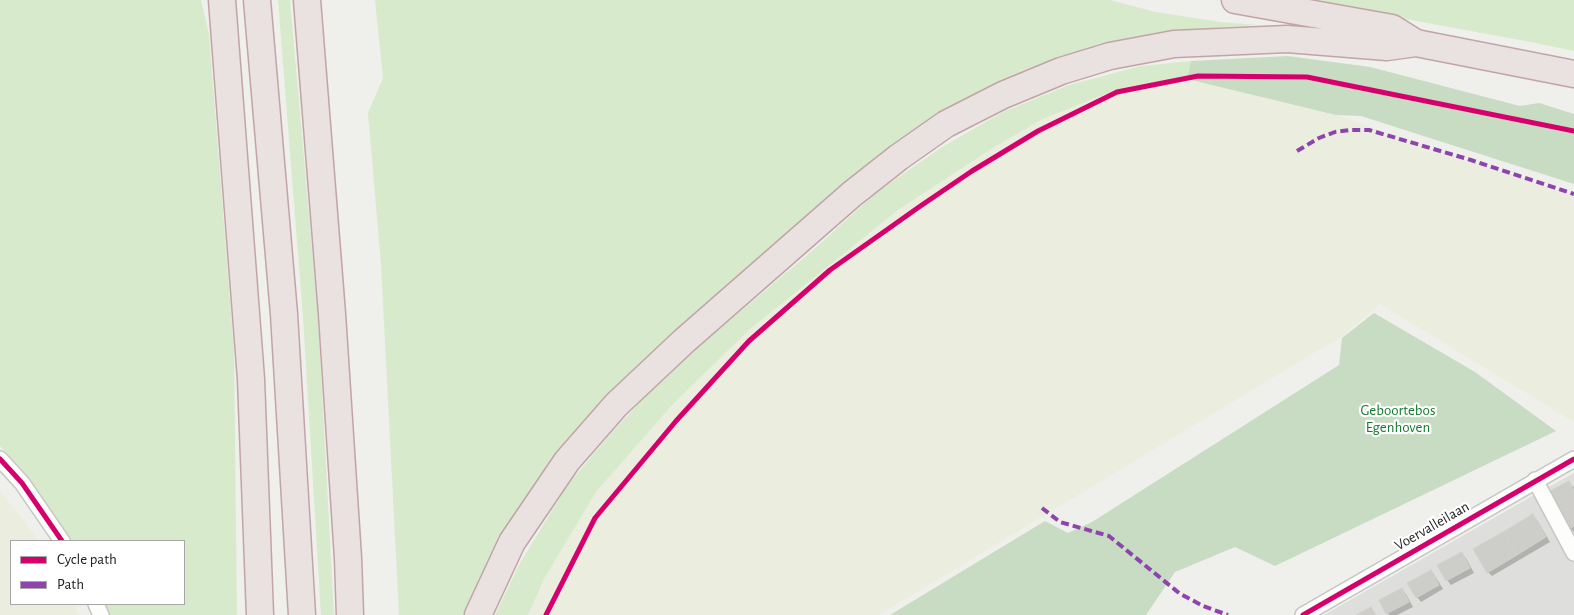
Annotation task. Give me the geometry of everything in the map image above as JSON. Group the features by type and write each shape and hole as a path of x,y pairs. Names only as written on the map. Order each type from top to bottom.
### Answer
{"highway":[{"path":"222,0 251,379 260,615"},
{"path":"257,0 284,314 302,615"},
{"path":"307,0 332,314 350,615"},
{"path":"1235,0 1392,28 1416,42 1574,74"},
{"path":"478,615 512,542 567,461 616,405 684,341 852,194 946,124 1003,95 1061,71 1110,56 1174,44 1288,39 1387,47 1416,42"}],"street":[{"name":"Voervalleilaan","path":"1303,615 1574,458"},
{"path":"0,459 22,483 61,540"},
{"path":"1535,480 1574,553"}],"shaded area":[{"path":"1187,79 1336,115 1574,196 1574,422 1380,304 1334,343 1327,345 879,615 528,615 544,579 596,492 674,403 749,330 898,210 996,146 1045,118 1103,95"},
{"path":"1574,473 1574,615 1324,615 1534,495"},
{"path":"0,491 38,540 10,540 10,605 74,605 79,615 0,615"}],"green space":[{"path":"0,0 201,0 209,34 234,351 237,615 109,615 104,605 185,605 185,540 70,540 25,473 0,446"},
{"path":"278,0 290,0 318,316 334,615 321,615 303,317"},
{"path":"375,0 1110,0 1156,12 1220,22 1258,25 1197,29 1133,38 1079,52 1020,72 959,102 901,139 826,200 583,425 531,489 487,568 468,615 399,615 381,264 368,113 383,78"},
{"path":"1303,0 1574,0 1574,51 1536,43"},
{"path":"1288,56 1370,67 1520,106 1539,103 1574,114 1574,184 1361,116 1336,115 1187,79 1191,61"},
{"path":"1191,61 1187,79 1103,95 1045,118 996,146 898,210 749,330 674,403 596,492 544,579 528,615 495,615 520,563 567,486 611,433 669,372 812,251 877,192 942,147 1003,112 1069,85 1141,66"},
{"name":"Geboortebos Egenhoven","path":"1374,313 1475,372 1556,431 1275,566 1235,547 1175,572 1146,615 890,615 1045,521 1068,533 1092,522 1339,365 1342,338"}],"building":[{"path":"1569,481 1574,490 1574,526 1569,529 1550,491"},
{"path":"1533,514 1546,537 1517,555 1503,532"},
{"path":"1503,532 1517,555 1487,573 1473,549"},
{"path":"1462,552 1470,568 1446,581 1437,565"},
{"path":"1431,570 1439,585 1416,598 1407,583"},
{"path":"1402,588 1409,602 1386,614 1379,600"},
{"path":"1371,607 1376,615 1356,615"}],"marked path":[{"path":"1297,151 1319,138 1335,132 1369,130 1471,160 1574,194"},
{"path":"1042,508 1060,522 1109,536 1179,593 1203,606 1228,615"}],"cycle path":[{"path":"546,615 595,518 676,421 749,341 830,270 972,171 1038,131 1117,92 1198,76 1307,77 1574,131"},
{"path":"0,459 22,483 61,540"},
{"path":"1303,615 1574,459"}]}
